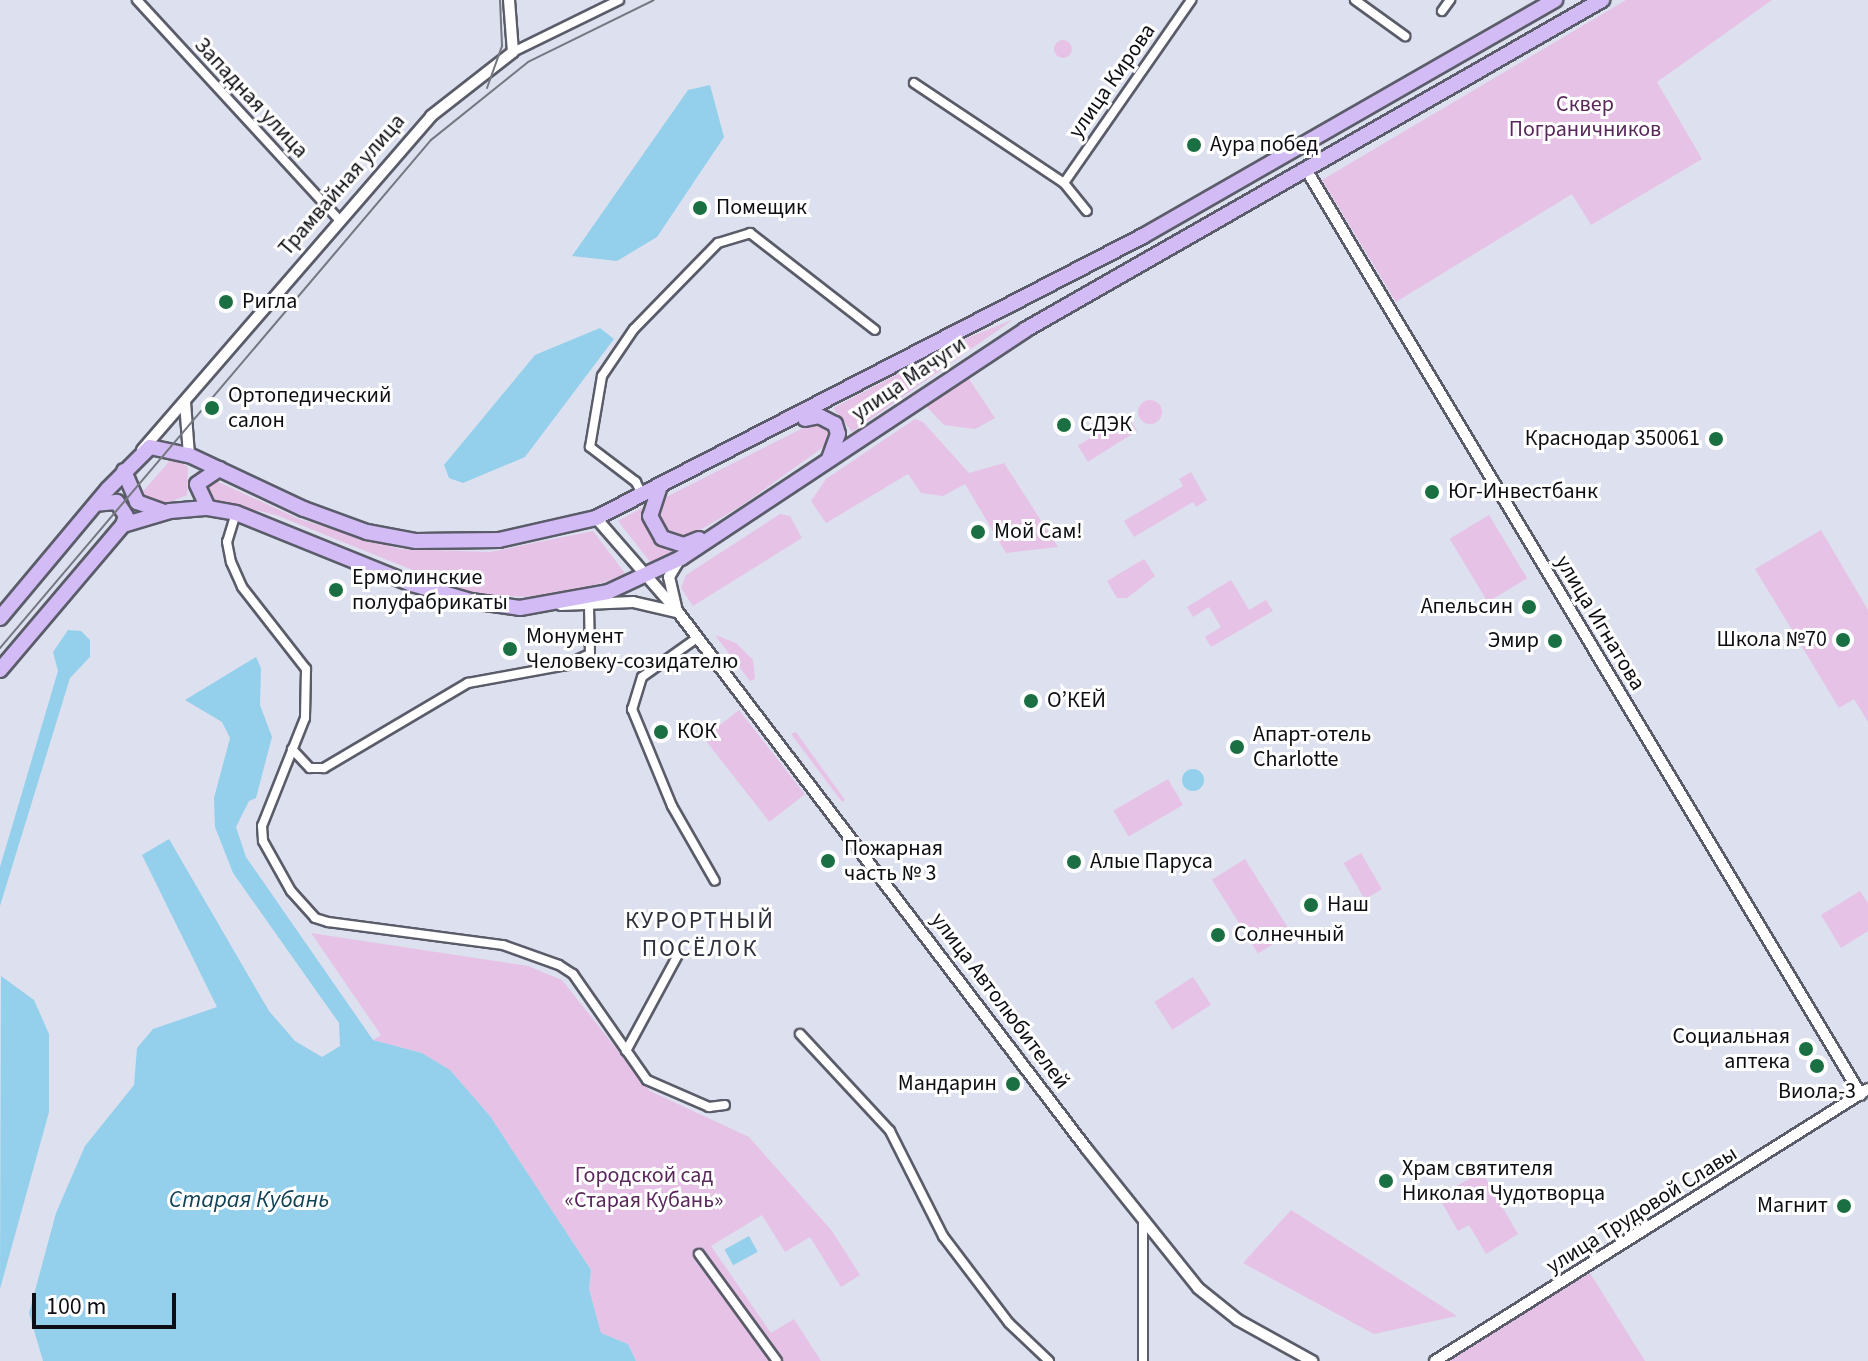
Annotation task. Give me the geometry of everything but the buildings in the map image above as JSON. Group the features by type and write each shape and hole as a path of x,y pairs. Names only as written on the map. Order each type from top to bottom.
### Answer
{"main road":[{"name":"улица Мачуги","path":"139,453 159,446 189,455 304,509 367,532 416,541 487,542 596,518 659,489 1143,236 1555,0"},
{"name":"улица Мачуги","path":"123,525 170,511 208,508 236,513 412,584 471,601 520,608 555,604 648,576 681,558 1025,330 1602,0"},
{"path":"780,426 829,418 838,434 829,459"},
{"name":"Трамвайная улица","path":"0,618 139,453"},
{"path":"208,508 197,484 219,469"},
{"path":"124,471 137,502 170,511"},
{"path":"659,489 650,516 662,538 673,543 684,545 735,522"},
{"path":"0,670 123,525 126,516 117,502 96,504"}],"street":[{"name":"Западная улица","path":"137,0 339,220"},
{"path":"509,0 513,52 619,0"},
{"name":"улица Кирова","path":"1064,183 1191,0"},
{"path":"1355,0 1405,36"},
{"path":"1442,11 1450,0"},
{"name":"Трамвайная улица","path":"139,453 431,116 513,52"},
{"path":"914,83 1064,183 1087,211"},
{"name":"улица Игнатова","path":"1307,171 1864,1092"},
{"path":"643,497 636,482 590,447 602,376 634,329 718,243 750,233 875,330"},
{"path":"185,402 189,455"},
{"path":"236,513 227,542 231,562 242,587 306,669 305,718 262,826 263,841 291,891 315,918 537,955 573,974 647,1080 666,1093 709,1107 725,1105"},
{"name":"улица Автолюбителей","path":"596,518 678,612 1143,1221 1198,1288 1238,1320 1312,1361"},
{"path":"555,604 589,607 633,602 678,612 669,577 681,558"},
{"path":"292,749 310,768 324,768 468,683 566,665 590,654 589,607"},
{"path":"697,638 642,677 632,709 672,806 715,881"},
{"path":"626,1051 678,955"},
{"path":"800,1034 890,1131 943,1236 1009,1323 1049,1361"},
{"name":"улица Трудовой Славы","path":"1435,1361 1864,1092"},
{"path":"1143,1221 1143,1361"},
{"path":"699,1254 777,1361"}],"green space":[{"name":"Сквер Пограничников","path":"1626,0 1772,0 1657,82 1702,159 1591,225 1572,194 1396,302 1322,180"},
{"path":"1063,40 1072,49 1063,58 1054,49"},
{"path":"1014,319 852,432 833,408 965,339"},
{"path":"964,379 969,379 995,418 975,429 944,425 925,405"},
{"path":"1150,400 1159,403 1162,412 1159,421 1150,424 1141,421 1138,412 1141,403"},
{"path":"1127,415 1137,431 1088,462 1078,446"},
{"path":"915,419 923,422 969,473 1004,463 1058,547 1006,553 965,484 943,496 921,493 908,474 826,523 811,501 826,479"},
{"path":"817,421 831,431 829,443 741,506 683,540 662,526 658,516 662,499"},
{"path":"173,457 188,467 187,495 164,505 139,496"},
{"path":"1191,472 1207,500 1196,507 1193,502 1134,537 1124,521 1183,486 1179,479"},
{"path":"210,478 299,519 400,549 490,552 593,531 627,576 545,598 472,594 276,515 205,498"},
{"path":"647,505 644,514 652,535 659,544 678,549 651,563 618,521"},
{"path":"780,514 790,516 802,538 693,606 681,588 686,575"},
{"path":"1489,515 1527,578 1488,602 1450,539"},
{"name":"Школа №70","path":"1821,530 1868,610 1868,722 1854,699 1839,708 1755,569"},
{"path":"1144,559 1155,576 1127,598 1117,598 1107,581"},
{"path":"1231,580 1249,610 1266,600 1273,611 1211,647 1205,637 1221,627 1209,607 1193,617 1187,607"},
{"path":"715,635 736,643 753,660 755,679 750,681"},
{"path":"739,710 805,794 769,822 704,738"},
{"path":"796,732 845,800 842,802 791,734"},
{"path":"1168,779 1183,805 1128,836 1113,811"},
{"path":"1361,853 1382,889 1365,899 1344,863"},
{"path":"1245,859 1291,933 1258,953 1212,880"},
{"path":"1860,891 1868,903 1868,931 1841,948 1821,915"},
{"name":"Городской сад «Старая Кубань»","path":"311,933 528,966 562,980 650,1091 749,1137 832,1231 860,1275 841,1287 810,1237 785,1252 762,1215 711,1246 771,1333 794,1319 821,1361 636,1361 628,1344 601,1333 589,1289 591,1270 490,1116 450,1070 422,1053 373,1040 381,1035"},
{"path":"1193,977 1211,1005 1172,1030 1154,1002"},
{"path":"1482,1172 1518,1234 1486,1254 1469,1225 1458,1231 1438,1196"},
{"path":"1291,1210 1457,1316 1374,1334 1243,1263"},
{"path":"1590,1273 1645,1361 1443,1361"}],"water":[{"path":"710,85 724,137 657,237 617,261 572,256 688,90"},
{"path":"600,328 614,339 525,457 463,483 449,478 444,465 535,355"},
{"path":"68,630 81,631 90,640 90,657 70,678 0,906 0,867 58,671 53,652"},
{"name":"Старая Кубань","path":"256,657 261,668 260,705 272,737 256,798 249,801 236,827 246,857 373,1040 422,1053 450,1070 490,1116 591,1270 589,1289 601,1333 628,1344 636,1361 43,1361 29,1313 56,1213 85,1146 134,1085 137,1048 153,1029 217,1007 142,855 169,839 269,1011 295,1041 322,1057 340,1046 339,1023 233,873 215,827 214,798 230,738 222,722 185,700"},
{"path":"1193,769 1204,780 1193,791 1182,780"},
{"path":"1,976 34,1000 49,1034 49,1112 0,1289"},
{"path":"749,1236 758,1252 733,1265 725,1250"}],"tram line":[{"path":"487,88 502,46 500,0"},
{"path":"0,648 431,140 528,62 654,0"}],"place":[{"name":"Аура побед","path":"1194,145"},
{"name":"Помещик","path":"700,208"},
{"name":"Ригла","path":"226,302"},
{"name":"Ортопедический салон","path":"212,408"},
{"name":"СДЭК","path":"1064,425"},
{"name":"Краснодар 350061","path":"1716,439"},
{"name":"Юг-Инвестбанк","path":"1432,492"},
{"name":"Мой Сам!","path":"978,532"},
{"name":"Ермолинские полуфабрикаты","path":"336,590"},
{"name":"Апельсин","path":"1529,607"},
{"name":"Школа №70","path":"1843,640"},
{"name":"Эмир","path":"1555,641"},
{"name":"Монумент Человеку-созидателю","path":"510,649"},
{"name":"О’КЕЙ","path":"1031,701"},
{"name":"КОК","path":"661,732"},
{"name":"Апарт-отель Charlotte","path":"1237,747"},
{"name":"Пожарная часть № 3","path":"828,861"},
{"name":"Алые Паруса","path":"1074,862"},
{"name":"Наш","path":"1311,905"},
{"name":"Солнечный","path":"1218,935"},
{"name":"Социальная аптека","path":"1806,1049"},
{"name":"Виола-3","path":"1817,1066"},
{"name":"Мандарин","path":"1013,1084"},
{"name":"Храм святителя Николая Чудотворца","path":"1386,1181"},
{"name":"Магнит","path":"1844,1206"}],"district":[{"name":"КУРОРТНЫЙ ПОСЁЛОК","path":"700,935"}]}
